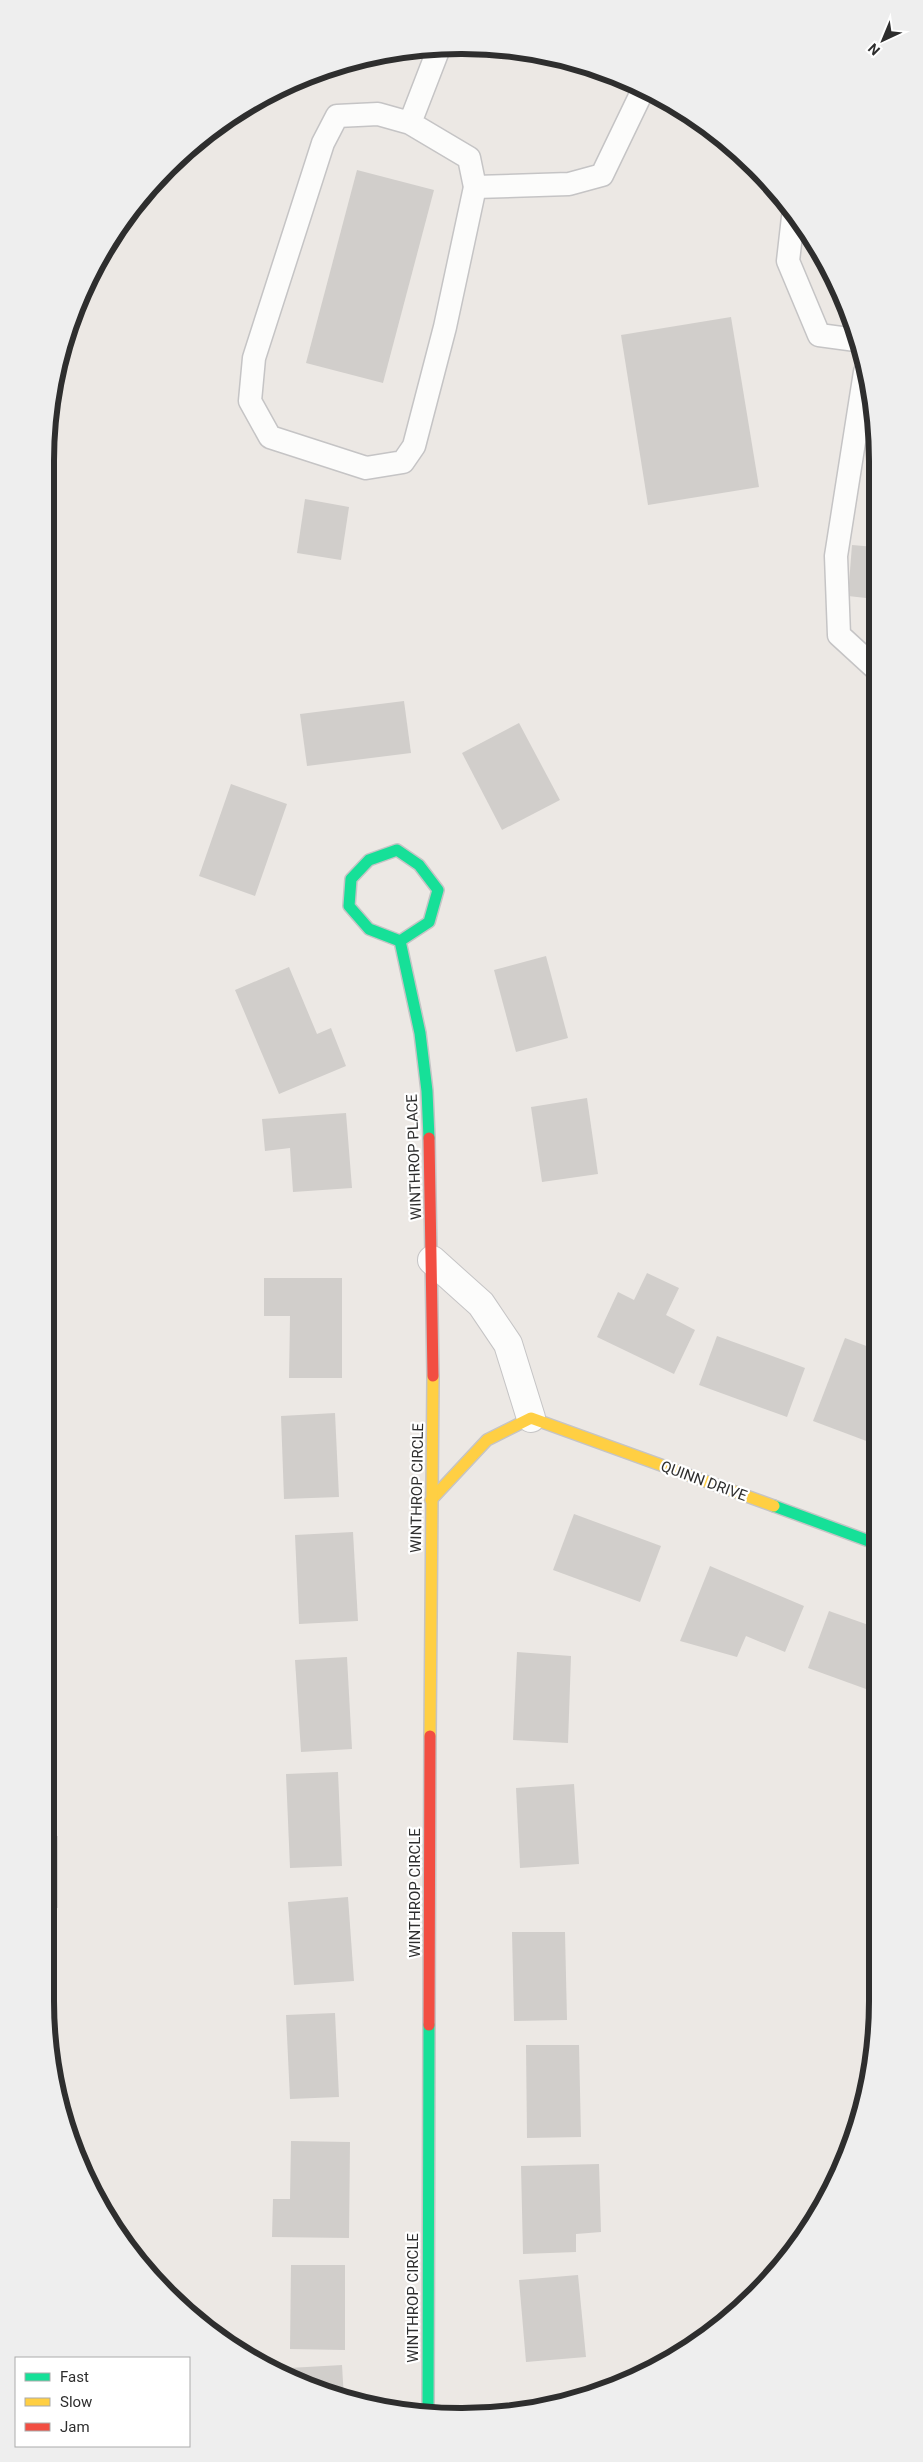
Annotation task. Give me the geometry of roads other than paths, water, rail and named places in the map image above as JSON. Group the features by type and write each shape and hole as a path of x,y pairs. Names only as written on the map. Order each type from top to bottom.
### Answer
{"street":[{"path":"397,850 419,865 438,890 429,922 400,941 369,928 349,906 351,879 369,860 397,850"},
{"name":"WINTHROP PLACE","path":"400,941 420,1033 427,1091 433,1374"},
{"path":"431,1500 487,1440 532,1418 508,1344 481,1304 432,1260"},
{"name":"WINTHROP CIRCLE","path":"428,2406 433,1374"},
{"name":"QUINN DRIVE","path":"532,1418 869,1541"}],"lane":[{"path":"410,123 436,55"},
{"path":"475,188 569,184 602,175 640,95"},
{"path":"378,114 410,123 469,158 475,188 443,336 414,446 403,462 366,468 270,437 250,401 254,358 323,143 337,116 378,114"},
{"path":"792,223 788,262 819,335 850,339"},
{"path":"862,389 836,556 839,635 869,662"}]}
